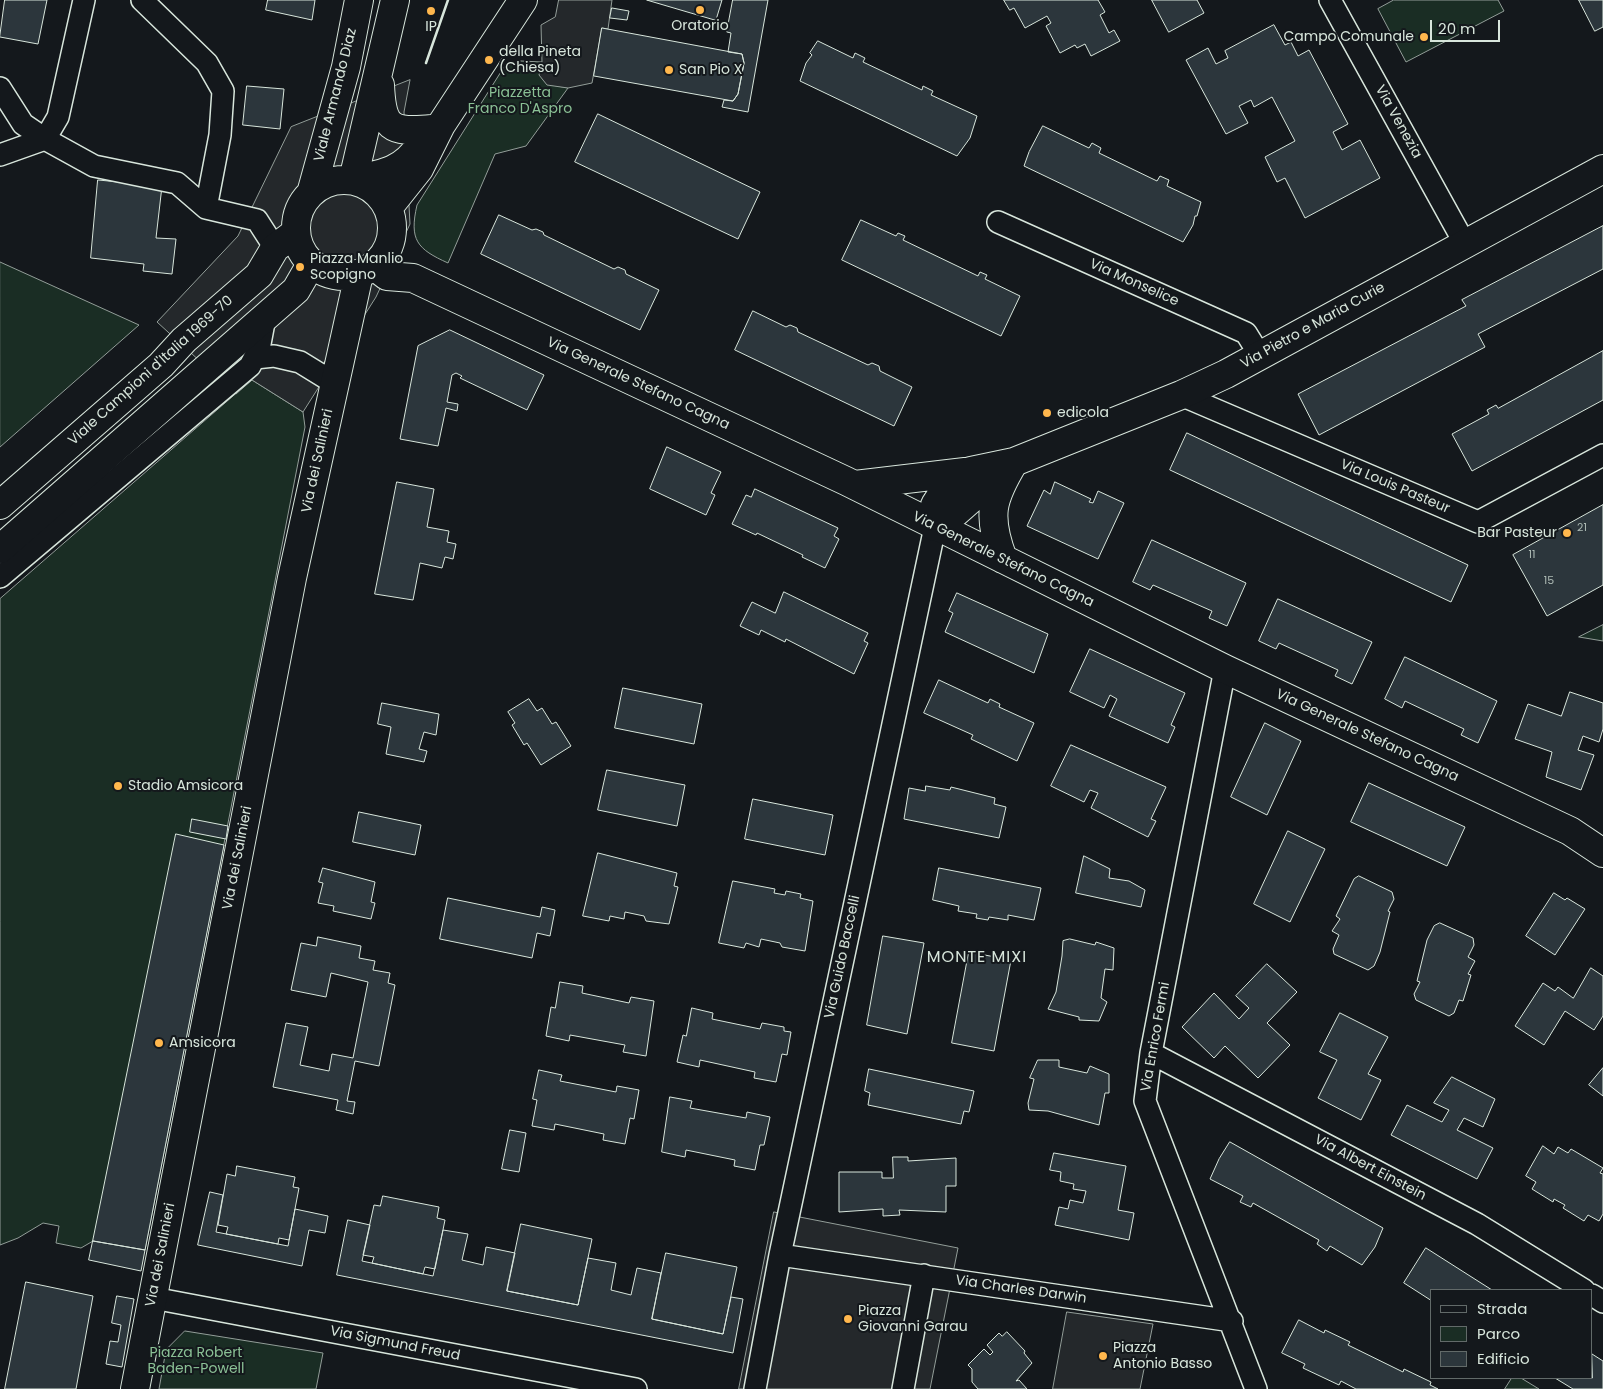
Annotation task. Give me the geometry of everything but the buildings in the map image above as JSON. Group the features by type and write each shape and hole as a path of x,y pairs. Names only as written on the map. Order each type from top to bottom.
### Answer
{"street":[{"path":"0,155 45,139 58,118 84,0"},
{"path":"142,0 206,63 223,91 220,135 206,208"},
{"name":"Viale Armando Diaz","path":"312,190 346,67 359,0"},
{"path":"353,180 380,71 395,0"},
{"path":"285,240 302,203 312,190 327,182 353,180 401,167 413,157 437,127 524,0"},
{"name":"Via Venezia","path":"1330,0 1465,244"},
{"path":"380,71 382,110 388,122 395,129 437,127"},
{"path":"0,88 23,124 45,139 94,166 177,183 206,208 257,220 299,248 311,264 324,272 362,280 389,245 390,217 419,169 437,127"},
{"name":"Via Pietro e Maria Curie","path":"971,471 946,488 935,505 935,527 948,521 975,494 1008,472 1226,374 1259,354 1603,169"},
{"path":"353,180 368,186 377,193 390,217 413,278"},
{"name":"Via Monselice","path":"998,222 1246,332 1259,354"},
{"name":"Viale Campioni d'Italia 1969-70","path":"0,505 161,365 184,340 259,275 285,240"},
{"path":"0,549 296,290 311,264"},
{"name":"Via Generale Stefano Cagna","path":"362,280 387,276 413,278 855,485 935,527 1225,670 1570,831 1599,849"},
{"name":"Via dei Salinieri","path":"135,1389 292,578 343,351 362,280"},
{"path":"0,577 250,366 255,358 263,334 265,316"},
{"path":"255,358 274,356 300,362 326,378 333,371 343,351"},
{"name":"Via Louis Pasteur","path":"1181,395 1478,522 1603,455"},
{"name":"Via Pietro e Maria Curie","path":"855,485 931,478 971,471 1008,472"},
{"path":"1003,559 994,534 994,504 1008,472"},
{"name":"Via Guido Baccelli","path":"755,1389 780,1255 935,527"},
{"name":"Via Enrico Fermi","path":"1225,670 1151,1052 1145,1101 1232,1321 1256,1389"},
{"name":"Via Albert Einstein","path":"1151,1052 1477,1224 1582,1289"},
{"path":"780,1255 924,1275 903,1389"},
{"name":"Via Charles Darwin","path":"924,1275 1232,1321"},
{"name":"Via Sigmund Freud","path":"153,1298 636,1389"}],"green space":[{"name":"Campo Comunale","path":"1394,0 1498,0 1504,11 1406,62 1378,9"},
{"name":"Piazzetta Franco D'Aspro","path":"521,61 542,62 540,75 547,84 568,88 526,146 495,154 448,263 429,253 418,242 414,227 417,205 504,67"},
{"path":"0,262 139,325 0,447"},
{"name":"Stadio Amsicora","path":"252,380 303,412 305,427 145,1250 93,1241 81,1248 56,1243 59,1226 43,1223 18,1238 0,1245 0,599"},
{"path":"1603,625 1603,641 1579,637"},
{"name":"Piazza Robert Baden-Powell","path":"185,1331 323,1353 316,1389 159,1389 166,1350"},
{"path":"1511,1379 1523,1379 1539,1389 1505,1389"}],"shaded area":[{"path":"559,0 612,0 608,29 602,28 592,83 568,88 547,85 539,75 542,62 541,25 555,17"},
{"name":"Piazza Manlio Scopigno","path":"410,80 404,112 410,224 376,297 303,412 252,380 236,394 157,322 238,236 291,127"},
{"name":"Piazza Giovanni Garau","path":"774,1212 958,1248 930,1389 739,1389"},
{"name":"Piazza Antonio Basso","path":"1067,1312 1153,1324 1140,1389 1053,1389"}],"wall":[{"path":"426,63 448,0"}],"place":[{"name":"Oratorio","path":"700,10"},
{"name":"IP","path":"431,11"},
{"name":"Campo Comunale","path":"1424,37"},
{"name":"della Pineta (Chiesa)","path":"489,60"},
{"name":"San Pio X","path":"669,70"},
{"name":"Piazza Manlio Scopigno","path":"300,267"},
{"name":"edicola","path":"1047,413"},
{"name":"Bar Pasteur","path":"1567,533"},
{"name":"Stadio Amsicora","path":"118,786"},
{"name":"Amsicora","path":"159,1043"},
{"name":"Piazza Giovanni Garau","path":"848,1319"},
{"name":"Piazza Antonio Basso","path":"1103,1356"}],"district":[{"name":"MONTE MIXI","path":"977,958"}]}
